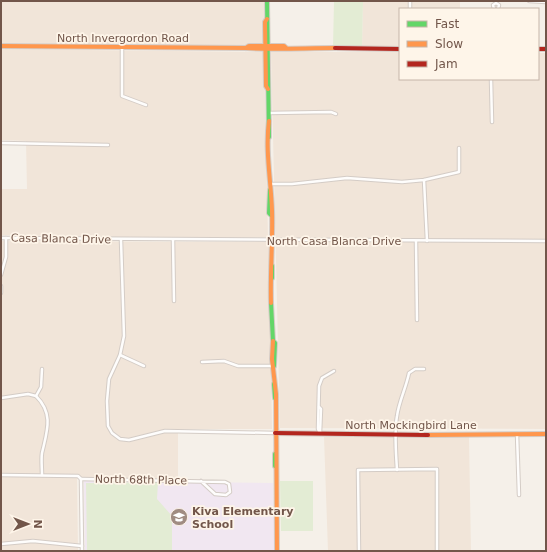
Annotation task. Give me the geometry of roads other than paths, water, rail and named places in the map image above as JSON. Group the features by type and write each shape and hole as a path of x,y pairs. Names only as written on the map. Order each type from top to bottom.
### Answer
{"street":[{"path":"267,1 269,121 267,129 269,137 270,190 272,192 271,240 273,276 273,341 275,359 274,384 276,394 275,466 277,551"},
{"path":"498,8 499,4 502,1"},
{"path":"529,1 546,2"},
{"path":"494,8 493,4 499,4"},
{"name":"North Invergordon Road","path":"1,46 267,48 284,50 286,48 399,48"},
{"path":"122,47 122,96 146,105"},
{"path":"491,80 492,122"},
{"path":"268,113 331,112 336,114"},
{"path":"1,142 108,145"},
{"path":"270,184 292,184 347,178 402,182 424,180 460,172 459,148"},
{"path":"424,180 428,241"},
{"name":"Casa Blanca Drive","path":"1,238 121,240"},
{"path":"1,275 6,257 6,238"},
{"path":"121,240 124,336 120,355 109,379 107,402 108,426 116,437 129,440 165,431 275,433"},
{"name":"North Casa Blanca Drive","path":"121,240 546,241"},
{"path":"173,240 174,301"},
{"path":"416,241 417,320"},
{"path":"1,286 2,293"},
{"path":"120,355 144,366"},
{"path":"202,362 224,361 238,366 274,366"},
{"path":"36,396 41,387 42,369"},
{"path":"397,470 396,418 399,405 406,387 409,373 415,369 424,370"},
{"path":"320,434 321,409 319,407 319,386 322,378 334,371"},
{"path":"1,398 28,394 36,396 47,410 47,435 42,454 42,475"},
{"name":"North Mockingbird Lane","path":"275,433 396,435 546,434"},
{"path":"517,434 519,495"},
{"path":"359,551 358,470 437,469 438,551"},
{"path":"1,475 78,476 81,479 82,551"},
{"name":"North 68th Place","path":"81,479 201,481 225,482 229,484 230,492 226,495 215,494 201,481"},
{"path":"1,544 33,541 82,546"}],"place":[{"name":"Kiva Elementary School","path":"179,517"}]}
